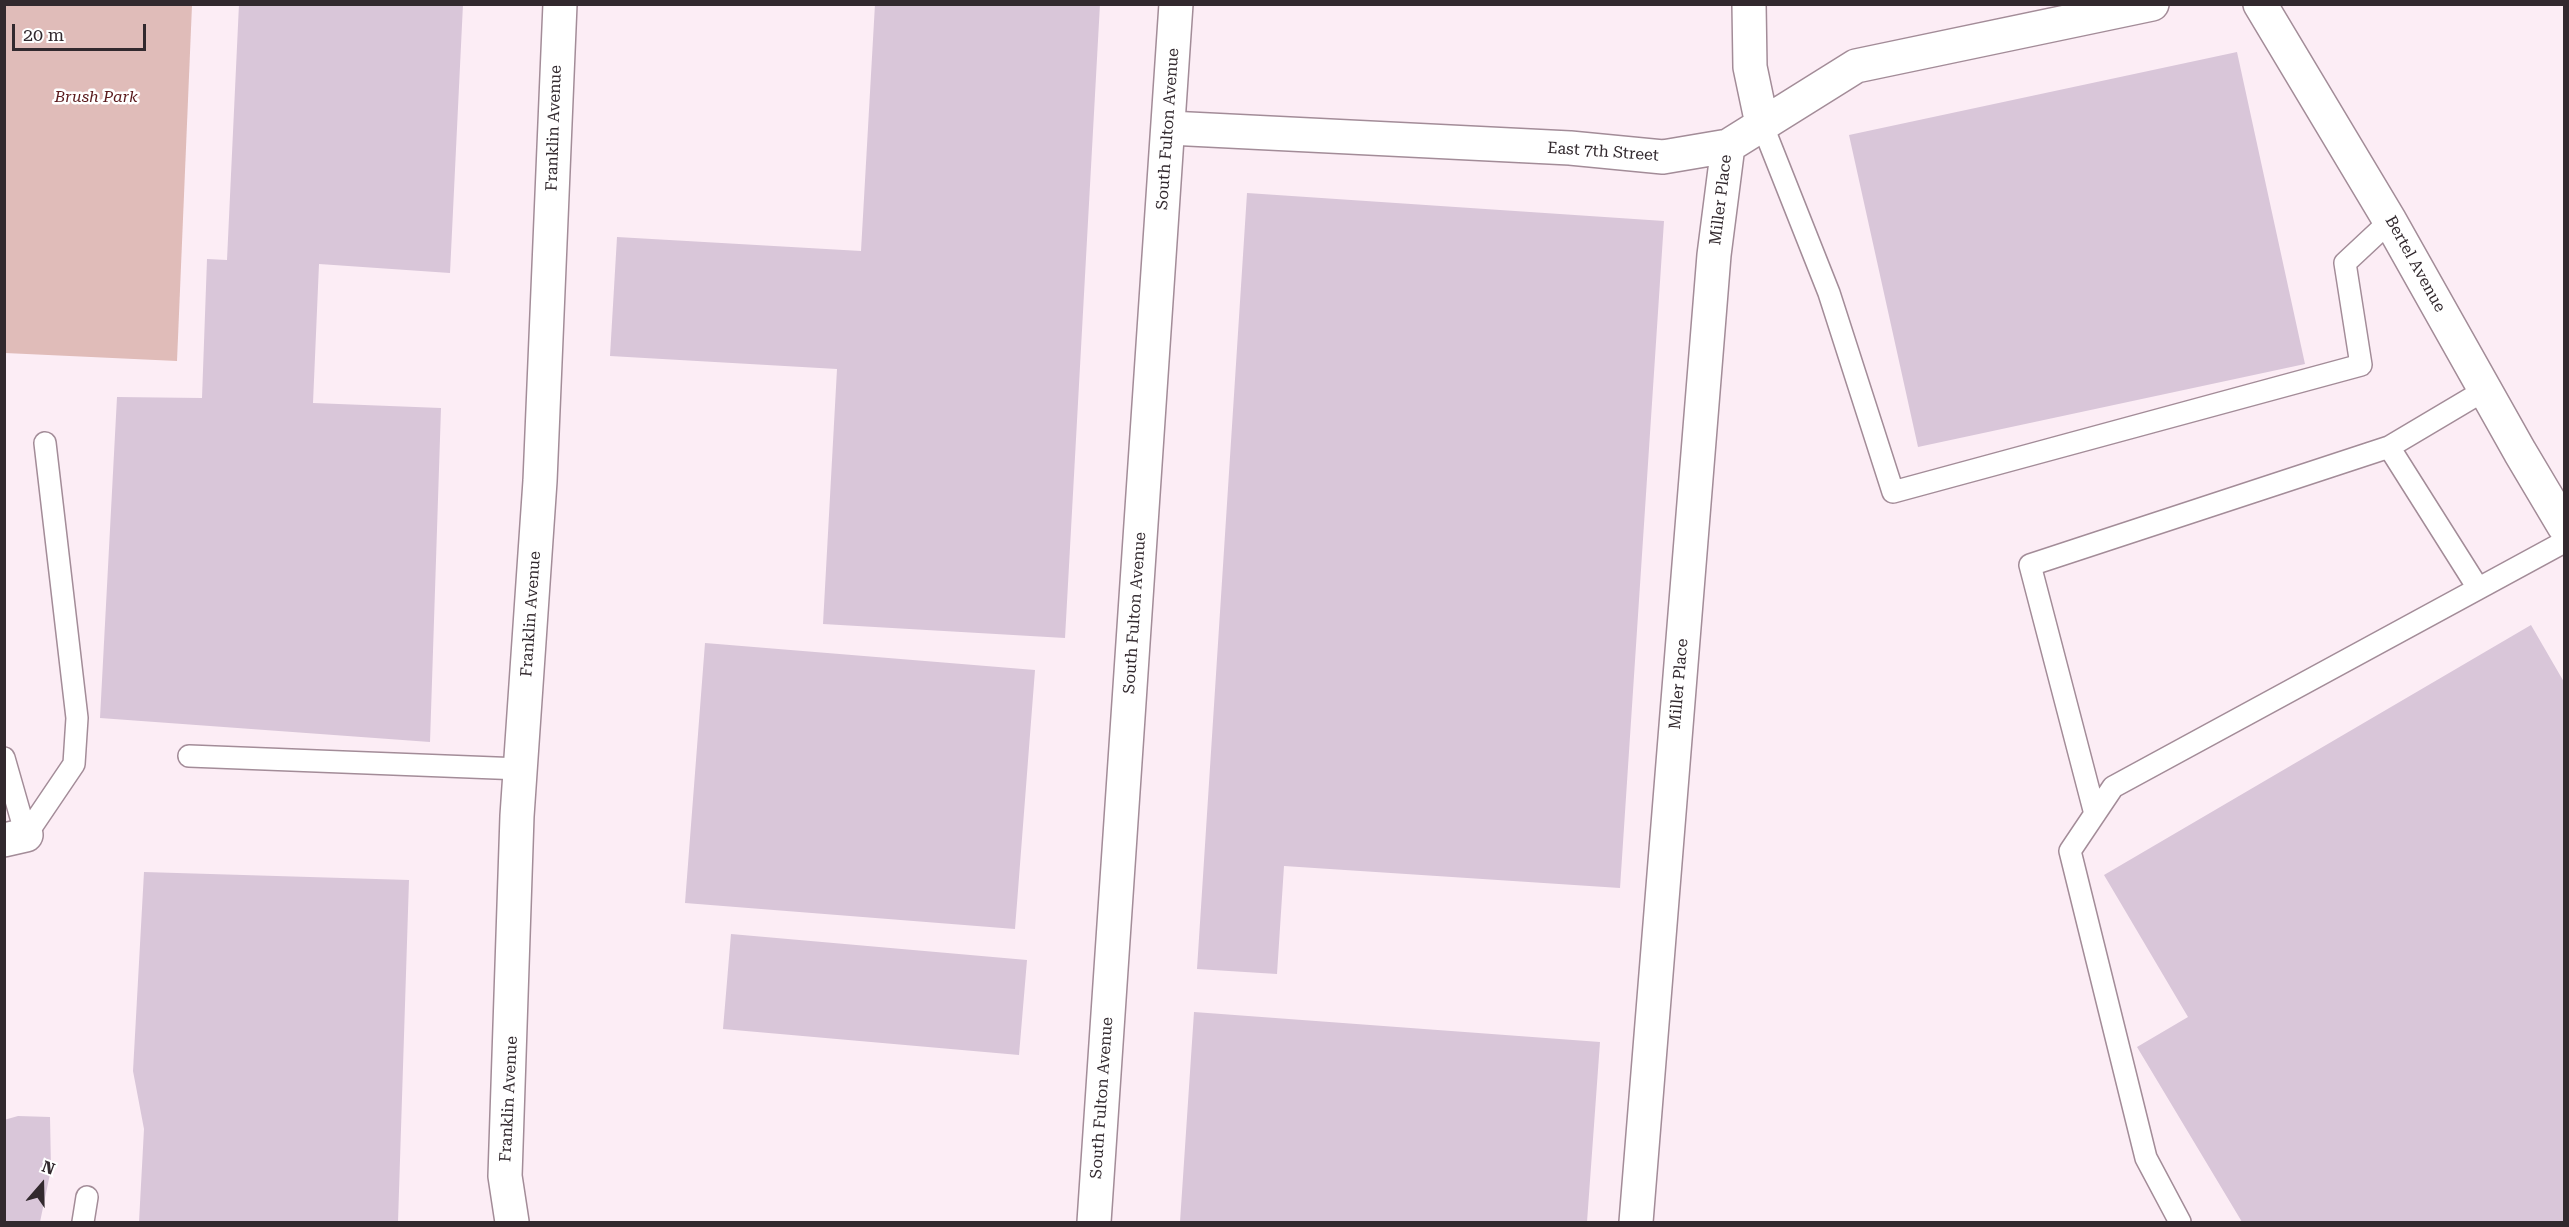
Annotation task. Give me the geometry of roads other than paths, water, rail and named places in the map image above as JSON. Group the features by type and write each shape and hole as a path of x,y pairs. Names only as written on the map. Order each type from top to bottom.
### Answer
{"street":[{"name":"Franklin Avenue","path":"512,1222 505,1176 520,769 540,481 560,4"},
{"name":"South Fulton Avenue","path":"1094,1222 1176,4"},
{"path":"1749,4 1750,67 1762,124"},
{"name":"East 7th Street","path":"1169,128 1570,148 1664,157 1728,146 1856,66 2152,4"},
{"name":"Bertel Avenue","path":"2260,4 2391,221 2485,390 2565,526"},
{"name":"Miller Place","path":"1636,1222 1713,266 1728,146"}],"lane":[{"path":"1762,124 1829,293 1893,492 2361,365 2345,263 2391,221"},
{"path":"2095,814 2030,565 2389,447 2485,390"},
{"path":"15,838 74,764 76,718 45,443"},
{"path":"2389,447 2478,588"},
{"path":"2180,1222 2146,1158 2070,851 2114,787 2565,542"},
{"path":"189,756 520,769"},
{"path":"4,758 15,838"},
{"path":"82,1222 87,1197"}],"park label":[{"name":"Brush Park","path":"96,97"}]}
